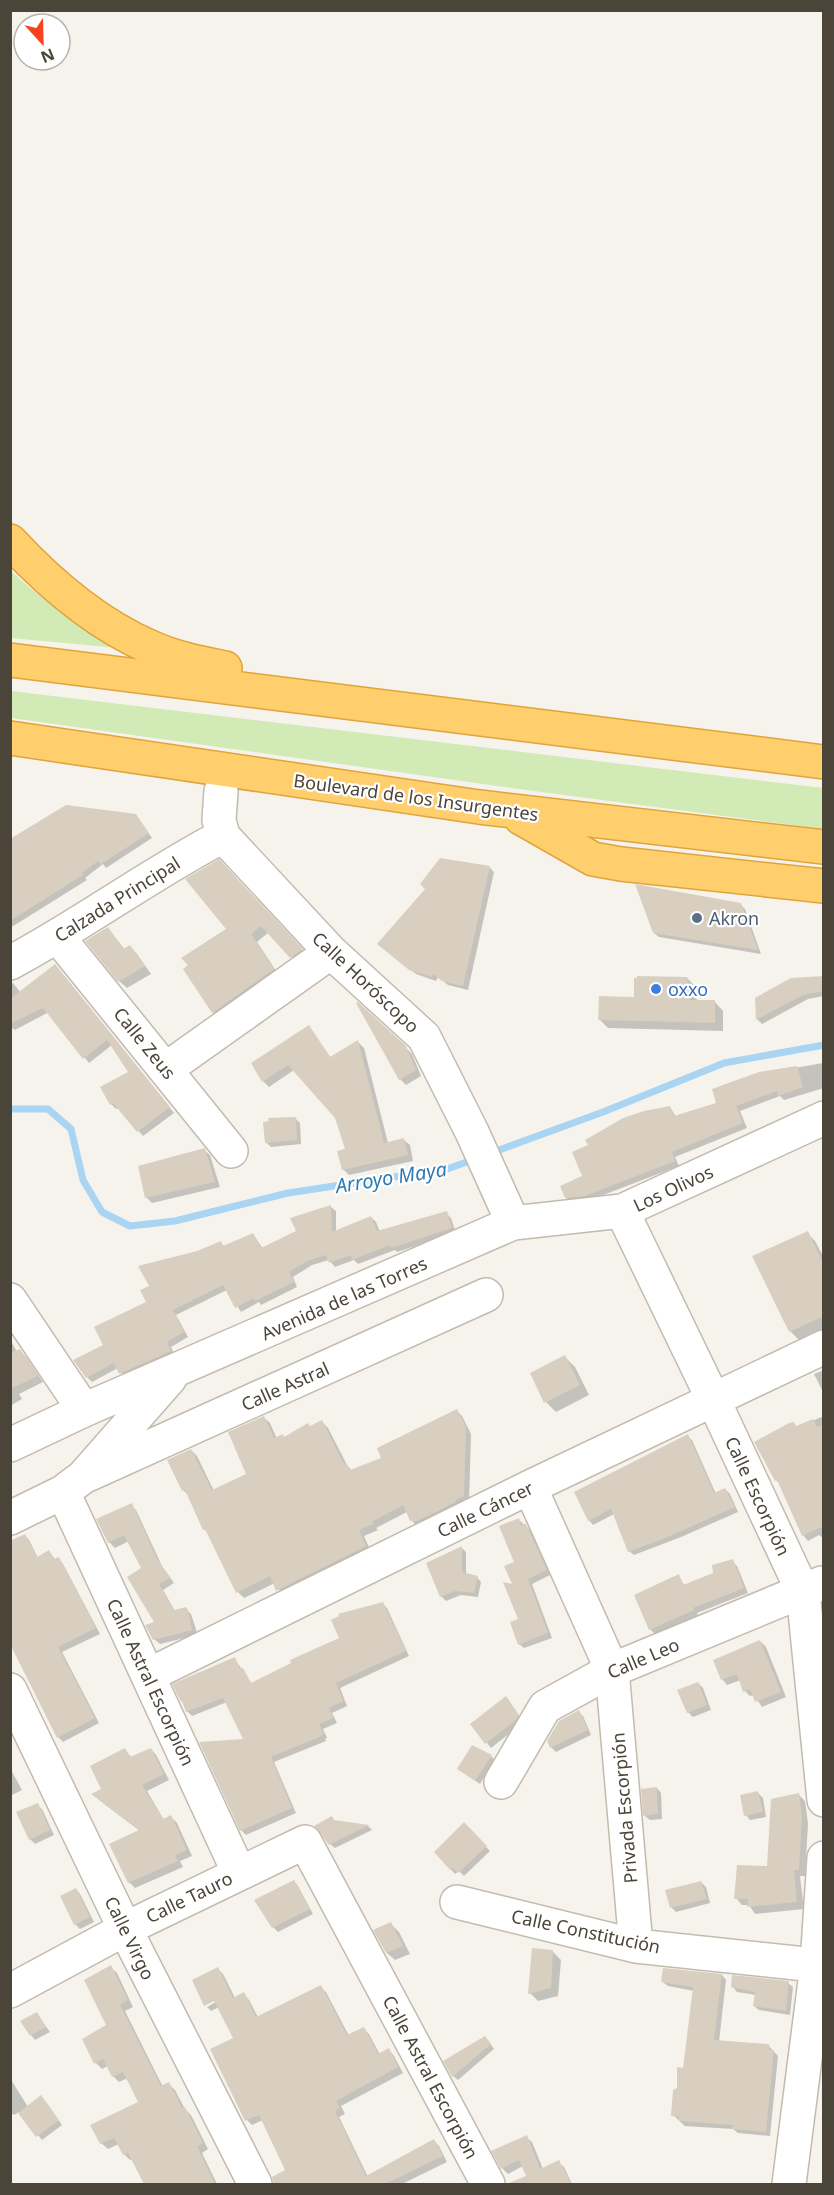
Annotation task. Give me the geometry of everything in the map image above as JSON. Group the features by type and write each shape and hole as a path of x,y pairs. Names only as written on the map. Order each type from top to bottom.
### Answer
{"highway":[{"path":"10,541 45,576 70,596 115,629 150,647 189,661 477,718"},
{"path":"10,660 824,762"},
{"name":"Boulevard de los Insurgentes","path":"10,738 494,809 824,847"},
{"path":"10,758 221,791 296,799 494,809 593,859 824,886"}],"street":[{"path":"221,791 219,819 223,836"},
{"name":"Calzada Principal","path":"10,963 58,937 182,857 223,836"},
{"name":"Calle Horóscopo","path":"223,836 331,952 424,1037 472,1132 513,1223"},
{"name":"Calle Zeus","path":"58,937 231,1151"},
{"path":"166,1068 331,952"},
{"name":"Los Olivos","path":"513,1223 622,1211 824,1118"},
{"name":"Calle Escorpión","path":"622,1211 713,1399 813,1587 824,1800"},
{"name":"Avenida de las Torres","path":"10,1445 84,1410 513,1223"},
{"name":"Calle Astral","path":"73,1484 486,1295"},
{"path":"10,1300 84,1410"},
{"name":"Calle Cáncer","path":"149,1675 824,1347"},
{"name":"Avenida de las Torres","path":"10,1518 73,1484 175,1372"},
{"name":"Calle Astral Escorpión","path":"73,1484 149,1675 239,1873"},
{"path":"530,1488 612,1670"},
{"name":"Calle Leo","path":"501,1782 545,1707 612,1670 813,1587"},
{"name":"Privada Escorpión","path":"612,1670 636,1946"},
{"name":"Calle Virgo","path":"10,1690 125,1929 255,2184"},
{"name":"Calle Astral Escorpión","path":"305,1842 488,2184"},
{"name":"Calle Tauro","path":"10,1991 125,1929 305,1842"},
{"path":"789,2184 820,1965 824,1858"},
{"name":"Calle Constitución","path":"457,1902 636,1946 820,1965"}],"green space":[{"path":"10,570 49,602 118,648 11,638"},
{"path":"11,691 823,788 823,829 11,718"}],"building":[{"path":"66,805 136,814 149,833 101,864 98,861 82,873 83,875 10,921 10,839"},
{"path":"440,858 490,866 463,986 442,981 433,974 431,977 409,970 377,944 425,889 420,884"},
{"path":"219,859 303,949 290,958 261,926 251,934 274,969 212,1013 183,969 188,965 181,958 226,929 185,879"},
{"name":"Akron","path":"635,884 741,903 758,950 653,933"},
{"path":"108,927 123,949 130,945 145,966 118,982 85,941"},
{"path":"55,964 170,1107 137,1132 113,1103 110,1105 100,1087 128,1072 107,1040 83,1059 43,1008 10,1024 10,999"},
{"path":"637,976 687,977 689,1000 715,1000 715,1023 598,1020 599,996 634,997 634,978"},
{"path":"824,976 824,991 803,995 756,1020 755,998 791,978"},
{"path":"358,1002 406,1046 416,1070 399,1080 356,1003"},
{"path":"309,1025 330,1057 358,1040 384,1143 404,1138 408,1155 342,1170 337,1151 345,1149 335,1118 288,1065 262,1082 251,1063"},
{"path":"797,1066 803,1087 778,1096 777,1091 736,1106 743,1123 672,1152 675,1161 585,1196 565,1198 560,1186 582,1176 572,1152 588,1145 585,1140 623,1118 670,1106 674,1116 716,1103 712,1089 759,1072"},
{"path":"296,1117 297,1140 265,1143 263,1122 269,1121 268,1118"},
{"path":"205,1148 215,1182 145,1198 138,1166"},
{"path":"331,1205 332,1232 371,1216 377,1231 447,1211 452,1228 391,1248 390,1245 352,1260 351,1255 329,1263 326,1255 307,1261 289,1272 294,1282 235,1308 223,1285 173,1310 184,1332 167,1342 171,1351 119,1374 114,1363 86,1378 73,1360 103,1345 94,1327 146,1302 140,1290 149,1286 138,1266 197,1251 221,1241 223,1246 253,1233 261,1248 296,1231 290,1218"},
{"path":"808,1231 824,1265 824,1316 789,1332 752,1256"},
{"path":"20,1349 38,1376 10,1389 10,1353"},
{"path":"565,1355 580,1385 544,1403 530,1373"},
{"path":"457,1409 466,1427 464,1496 417,1521 410,1521 403,1505 359,1530 366,1546 276,1591 270,1576 236,1593 185,1490 182,1491 167,1460 191,1449 212,1490 246,1474 228,1432 264,1416 274,1438 283,1434 284,1437 308,1423 310,1426 322,1420 344,1464 346,1463 350,1470 381,1458 377,1448"},
{"path":"813,1419 817,1427 824,1424 824,1526 802,1536 777,1480 775,1481 754,1442 789,1423 794,1422 796,1426"},
{"path":"688,1434 714,1493 725,1488 735,1507 628,1552 611,1509 588,1521 574,1492"},
{"path":"132,1503 157,1559 170,1578 159,1584 174,1610 186,1607 192,1630 153,1640 145,1625 154,1622 127,1577 141,1568 124,1535 108,1543 96,1519"},
{"path":"519,1518 521,1525 526,1524 547,1570 528,1579 548,1633 518,1645 510,1622 518,1619 503,1582 512,1584 504,1566 514,1562 499,1526"},
{"path":"25,1534 37,1557 49,1550 54,1559 59,1557 96,1628 58,1647 95,1718 57,1738 10,1644 10,1541"},
{"path":"462,1546 462,1572 478,1576 474,1593 455,1591 440,1597 426,1563"},
{"path":"733,1559 744,1588 693,1608 694,1610 649,1630 634,1595 679,1574 683,1585 713,1573 712,1565"},
{"path":"383,1602 406,1651 336,1683 343,1701 329,1708 333,1718 319,1724 324,1734 271,1757 292,1808 240,1831 199,1742 243,1739 223,1698 186,1712 172,1684 235,1657 240,1669 243,1668 251,1683 291,1663 290,1660 339,1638 331,1620 339,1616 338,1614"},
{"path":"760,1640 781,1692 755,1702 750,1689 743,1692 737,1674 721,1680 713,1660"},
{"path":"698,1682 707,1705 687,1713 677,1690"},
{"path":"506,1696 519,1715 515,1721 485,1744 470,1724"},
{"path":"579,1710 588,1730 550,1748 547,1741 559,1721"},
{"path":"472,1745 492,1755 475,1781 457,1769"},
{"path":"125,1748 130,1757 151,1748 164,1774 142,1785 163,1819 171,1815 187,1850 175,1855 178,1861 128,1883 109,1844 139,1830 91,1794 101,1789 90,1766"},
{"path":"657,1787 658,1814 643,1816 641,1789"},
{"path":"758,1791 763,1812 744,1816 740,1795"},
{"path":"799,1793 802,1816 799,1870 794,1870 797,1902 747,1907 748,1899 734,1899 737,1865 767,1866 771,1799"},
{"path":"38,1803 50,1830 29,1840 16,1812"},
{"path":"332,1816 334,1820 369,1825 329,1845 314,1826"},
{"path":"464,1822 487,1846 458,1873 453,1868 450,1870 434,1852"},
{"path":"294,1880 310,1909 272,1928 254,1900"},
{"path":"701,1881 707,1899 670,1908 665,1890"},
{"path":"76,1888 90,1917 74,1925 60,1896"},
{"path":"391,1922 403,1946 386,1953 373,1930"},
{"path":"532,1948 553,1950 551,1988 528,1994"},
{"path":"111,1965 128,2000 120,2005 161,2086 169,2082 182,2108 185,2107 203,2143 197,2146 215,2184 144,2184 128,2153 123,2155 114,2138 100,2144 90,2125 138,2102 123,2072 112,2077 103,2059 94,2064 82,2039 106,2025 84,1980"},
{"path":"218,1967 233,1998 244,1992 256,2017 321,1985 347,2035 364,2027 378,2054 389,2048 398,2067 336,2101 340,2108 335,2111 366,2176 434,2139 443,2156 385,2184 274,2184 272,2177 285,2170 259,2115 245,2121 210,2049 233,2038 214,2001 204,2006 192,1980"},
{"path":"663,1968 722,1974 714,2040 769,2044 769,2050 774,2050 766,2132 731,2129 733,2125 679,2121 679,2117 671,2116 673,2090 677,2088 677,2067 683,2068 693,1987 661,1982"},
{"path":"732,1975 789,1981 786,2011 753,2006 755,1992 731,1987"},
{"path":"37,2012 46,2027 30,2036 20,2021"},
{"path":"485,2036 491,2044 452,2077 443,2061"},
{"path":"41,2095 59,2120 36,2137 18,2113"},
{"path":"527,2135 540,2169 559,2160 571,2184 507,2184 526,2176 519,2160 501,2169 491,2151"}],"waterway":[{"name":"Arroyo Maya","path":"491,1153 603,1112 724,1063 824,1045"},
{"name":"Arroyo Maya","path":"10,1109 48,1109 71,1129 83,1180 102,1212 130,1226 175,1221 288,1193 447,1169 475,1159"}],"place":[{"name":"Akron","path":"697,918"},
{"name":"oxxo","path":"656,989"}]}
